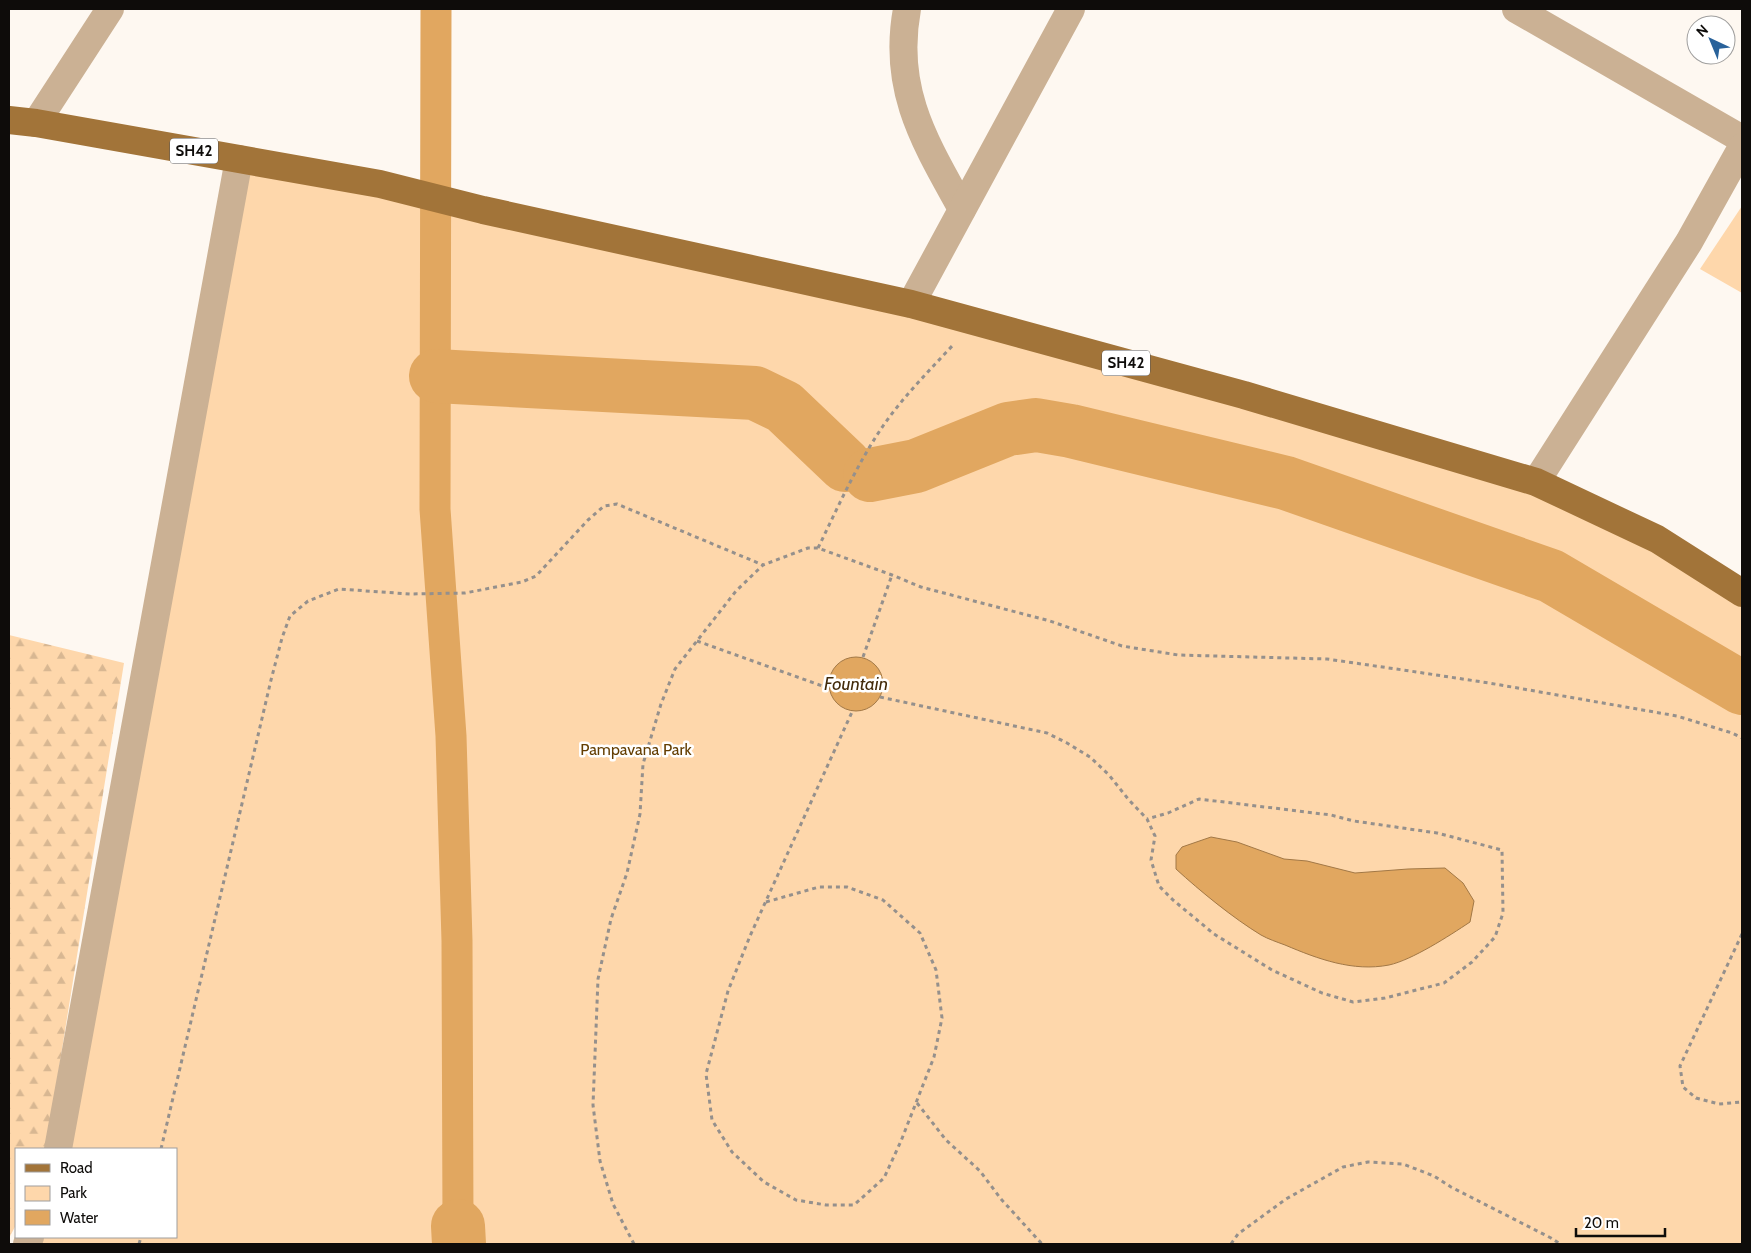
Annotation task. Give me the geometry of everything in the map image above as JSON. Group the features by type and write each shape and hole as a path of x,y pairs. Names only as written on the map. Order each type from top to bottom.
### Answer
{"main road":[{"name":"SH42","path":"9,120 36,123 380,184 483,210 911,304 975,321 1244,395 1536,482 1657,539 1742,593"}],"street":[{"path":"36,123 110,9"},
{"path":"907,9 904,26 903,63 910,105 926,143 962,209"},
{"path":"911,304 1071,9"},
{"path":"1516,9 1742,139"},
{"path":"1536,482 1689,242 1742,147"},
{"path":"58,1148 239,159"}],"path":[{"path":"818,548 854,475 882,428 903,399 975,321"},
{"path":"161,1148 271,680 290,616 308,602 338,590 410,594 465,593 522,582 536,576 588,520 604,506 617,504 763,565"},
{"path":"634,1244 613,1204 600,1161 594,1105 598,979 611,919 626,873 640,814 642,764 661,704 675,670 736,591 763,565 808,548 818,548 892,575 921,588 1050,621 1122,646 1178,655 1327,659 1420,672 1677,716 1732,733 1742,738"},
{"path":"863,657 892,575"},
{"path":"697,641 828,688"},
{"path":"880,697 1046,733 1090,757 1109,775 1129,800 1148,819 1155,836 1152,860 1159,886 1214,934 1272,970 1322,993 1353,1002 1384,998 1444,983 1472,962 1495,937 1503,913 1502,850 1470,841 1436,833 1354,821 1314,812 1200,799 1168,813 1148,819"},
{"path":"766,902 819,887 847,887 883,900 920,933 936,970 942,1018 934,1057 901,1141 884,1178 854,1205 826,1205 796,1200 764,1182 732,1152 712,1120 706,1074 728,991 766,902 852,712"},
{"path":"1742,934 1680,1066 1683,1087 1696,1098 1720,1104 1742,1102"},
{"path":"916,1102 946,1140 980,1171 1001,1199 1042,1244"},
{"path":"1231,1244 1238,1234 1286,1199 1343,1167 1368,1162 1402,1164 1434,1176 1451,1187 1560,1244"}],"green space":[{"name":"Pampavana Park","path":"239,159 911,304 1536,482 1742,593 1742,1244 27,1244 30,1238 178,1238 178,1148 58,1148"},
{"path":"1742,206 1742,293 1700,269"},
{"path":"9,635 124,663 46,1148 15,1148 15,1227 9,1238"}],"water":[{"name":"Fountain","path":"851,657 861,657 871,661 879,669 883,684 879,699 871,707 861,711 851,711 841,707 833,699 829,689 829,679 833,669 841,661"},
{"path":"1211,837 1237,842 1284,859 1307,861 1355,873 1445,868 1463,883 1474,901 1470,922 1419,953 1389,965 1362,967 1323,959 1261,935 1217,904 1176,869 1176,855 1182,847"}],"waterway":[{"path":"436,9 435,509 451,736 457,941 458,1226"},
{"path":"436,376 755,393 784,407 845,465"},
{"path":"870,475 916,466 1008,429 1036,425 1071,431 1286,483 1551,576 1742,688"},
{"path":"458,1226 459,1244"}]}
